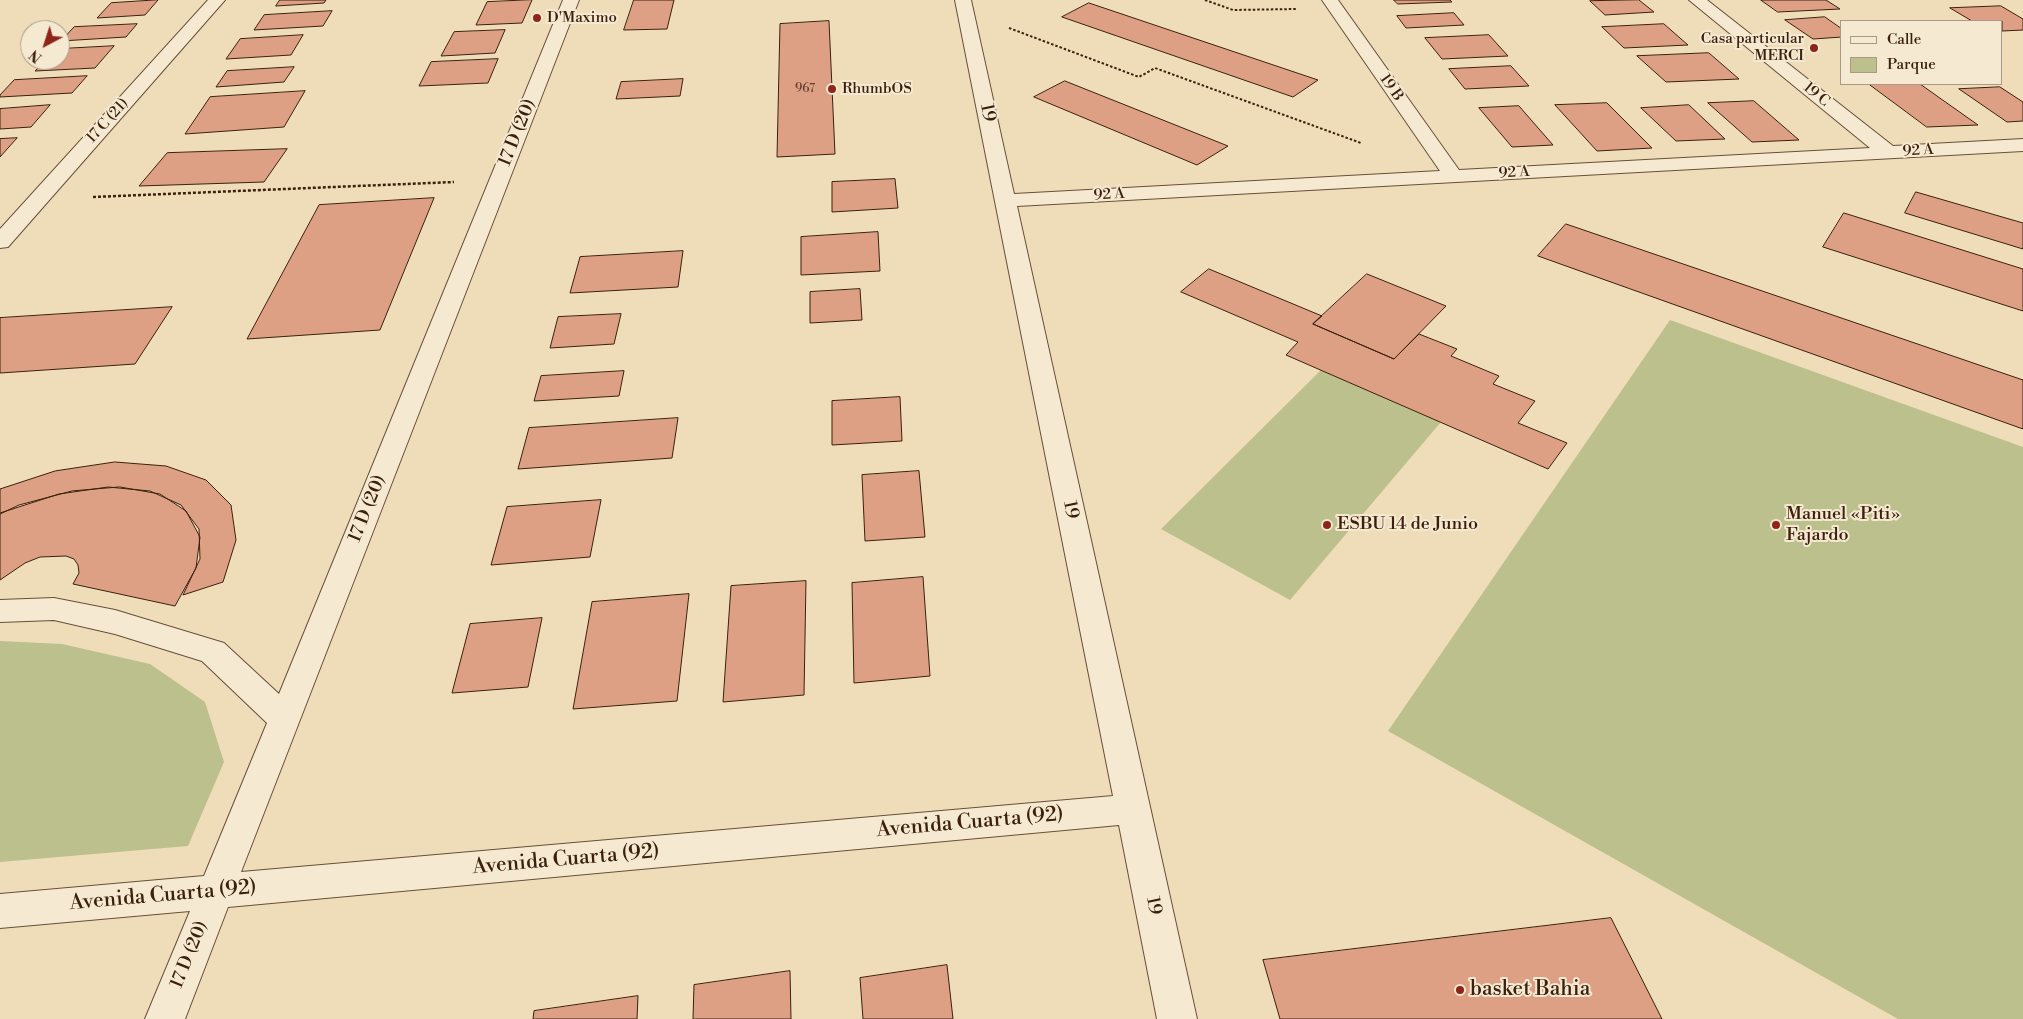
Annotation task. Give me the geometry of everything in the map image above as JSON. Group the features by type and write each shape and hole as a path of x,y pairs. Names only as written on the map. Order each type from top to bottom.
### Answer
{"street":[{"name":"17 C (21)","path":"0,242 217,0"},
{"name":"17 D (20)","path":"165,1019 571,0"},
{"name":"19 C","path":"1697,0 1889,153"},
{"name":"19 B","path":"1333,5 1453,176"},
{"name":"19","path":"964,6 1177,1019"},
{"name":"92 A","path":"1005,201 2023,145"},
{"path":"0,611 54,608 115,622 213,652 284,719"},
{"name":"Avenida Cuarta (92)","path":"0,911 1133,809"}],"path":[{"path":"1205,0 1233,10 1333,5"},
{"path":"964,6 1139,77 1155,68 1369,146"},
{"path":"38,200 500,180"}],"green space":[{"path":"1670,320 2023,447 2023,1019 1898,1019 1388,731"},
{"path":"1321,370 1441,422 1290,600 1161,529"},
{"path":"0,641 62,644 150,664 205,702 224,762 188,846 0,862"}],"building":[{"path":"158,0 145,15 97,18 111,3"},
{"path":"280,0 326,0 324,3 276,6"},
{"path":"532,0 522,23 476,25 487,2"},
{"path":"634,0 674,0 667,29 624,30"},
{"path":"1394,0 1450,0 1452,2 1398,4"},
{"path":"1639,0 1654,12 1605,15 1590,1"},
{"path":"1761,0 1826,0 1840,9 1778,12"},
{"path":"1089,3 1318,80 1293,97 1062,17"},
{"path":"2001,6 2023,19 2023,30 2003,31 2003,20 1970,20 1950,8"},
{"path":"332,11 323,26 254,30 264,15"},
{"path":"1454,13 1464,25 1406,28 1397,16"},
{"path":"1825,17 1840,28 1840,37 1813,39 1785,20"},
{"path":"829,21 835,154 777,157 780,24"},
{"path":"137,24 126,37 70,40 70,31 74,27"},
{"path":"1664,24 1688,45 1624,48 1602,27"},
{"path":"505,30 495,53 441,56 454,32"},
{"path":"303,35 291,55 226,59 240,39"},
{"path":"1489,35 1508,56 1442,59 1425,38"},
{"path":"114,46 95,68 70,69 70,48"},
{"path":"1709,53 1739,79 1666,82 1637,56"},
{"path":"498,59 488,83 419,86 431,62"},
{"path":"1511,66 1529,86 1465,89 1449,69"},
{"path":"294,67 284,82 216,87 227,71"},
{"path":"87,76 72,93 0,97 14,80"},
{"path":"683,79 680,96 616,99 621,82"},
{"path":"1065,81 1228,146 1197,165 1034,97"},
{"path":"1870,85 1921,85 1978,125 1927,127"},
{"path":"2000,87 2023,102 2023,121 2007,122 1959,89"},
{"path":"305,91 284,127 185,134 210,97"},
{"path":"1754,101 1799,140 1752,142 1708,103"},
{"path":"1607,103 1652,148 1597,151 1555,105"},
{"path":"50,105 31,127 0,129 0,109"},
{"path":"1689,105 1725,139 1676,141 1641,108"},
{"path":"1519,106 1553,145 1512,147 1479,108"},
{"path":"17,138 0,157 0,139"},
{"path":"287,149 264,182 139,186 167,153"},
{"path":"895,179 898,208 832,212 832,182"},
{"path":"1916,192 2023,223 2023,249 1905,213"},
{"path":"434,198 380,330 247,339 319,205"},
{"path":"1844,213 2023,269 2023,311 1823,247"},
{"path":"1566,224 2023,380 2023,429 1538,256"},
{"path":"878,232 880,271 801,275 801,237"},
{"path":"683,251 678,287 570,293 580,257"},
{"path":"1209,269 1322,316 1313,324 1394,359 1419,334 1457,349 1451,356 1499,376 1493,384 1535,401 1518,423 1567,443 1548,469 1286,355 1298,342 1181,292"},
{"path":"1367,274 1446,306 1394,359 1313,324"},
{"path":"860,289 862,320 810,323 810,292"},
{"path":"172,307 135,364 0,373 0,318"},
{"path":"621,314 614,344 550,348 558,317"},
{"path":"624,371 619,396 534,401 541,376"},
{"path":"900,397 902,441 832,445 832,401"},
{"path":"678,418 672,458 518,469 529,428"},
{"path":"115,462 166,466 206,480 231,505 236,540 223,582 183,595 200,559 199,529 181,505 150,491 108,487 59,494 0,513 0,489 55,471"},
{"path":"919,471 925,537 865,541 862,475"},
{"path":"120,487 160,494 186,511 200,537 196,568 175,606 73,584 79,573 78,565 74,559 66,556 40,557 25,563 0,580 0,514 19,505 72,491"},
{"path":"601,500 590,557 491,565 507,507"},
{"path":"923,577 930,676 854,683 852,583"},
{"path":"806,581 804,695 723,702 731,586"},
{"path":"689,594 677,701 573,709 592,602"},
{"path":"542,618 528,687 452,693 470,624"},
{"name":"basket Bahia","path":"1611,918 1662,1019 1280,1019 1263,960"},
{"path":"947,965 953,1019 863,1019 860,978"},
{"path":"790,971 791,1019 693,1019 694,985"},
{"path":"638,996 637,1019 533,1019 534,1011"}],"place":[{"name":"D'Maximo","path":"537,18"},
{"name":"Casa particular MERCI","path":"1814,48"},
{"name":"RhumbOS","path":"832,89"},
{"name":"ESBU 14 de Junio","path":"1327,525"},
{"name":"Manuel «Piti» Fajardo","path":"1776,525"},
{"name":"basket Bahia","path":"1460,990"}]}
